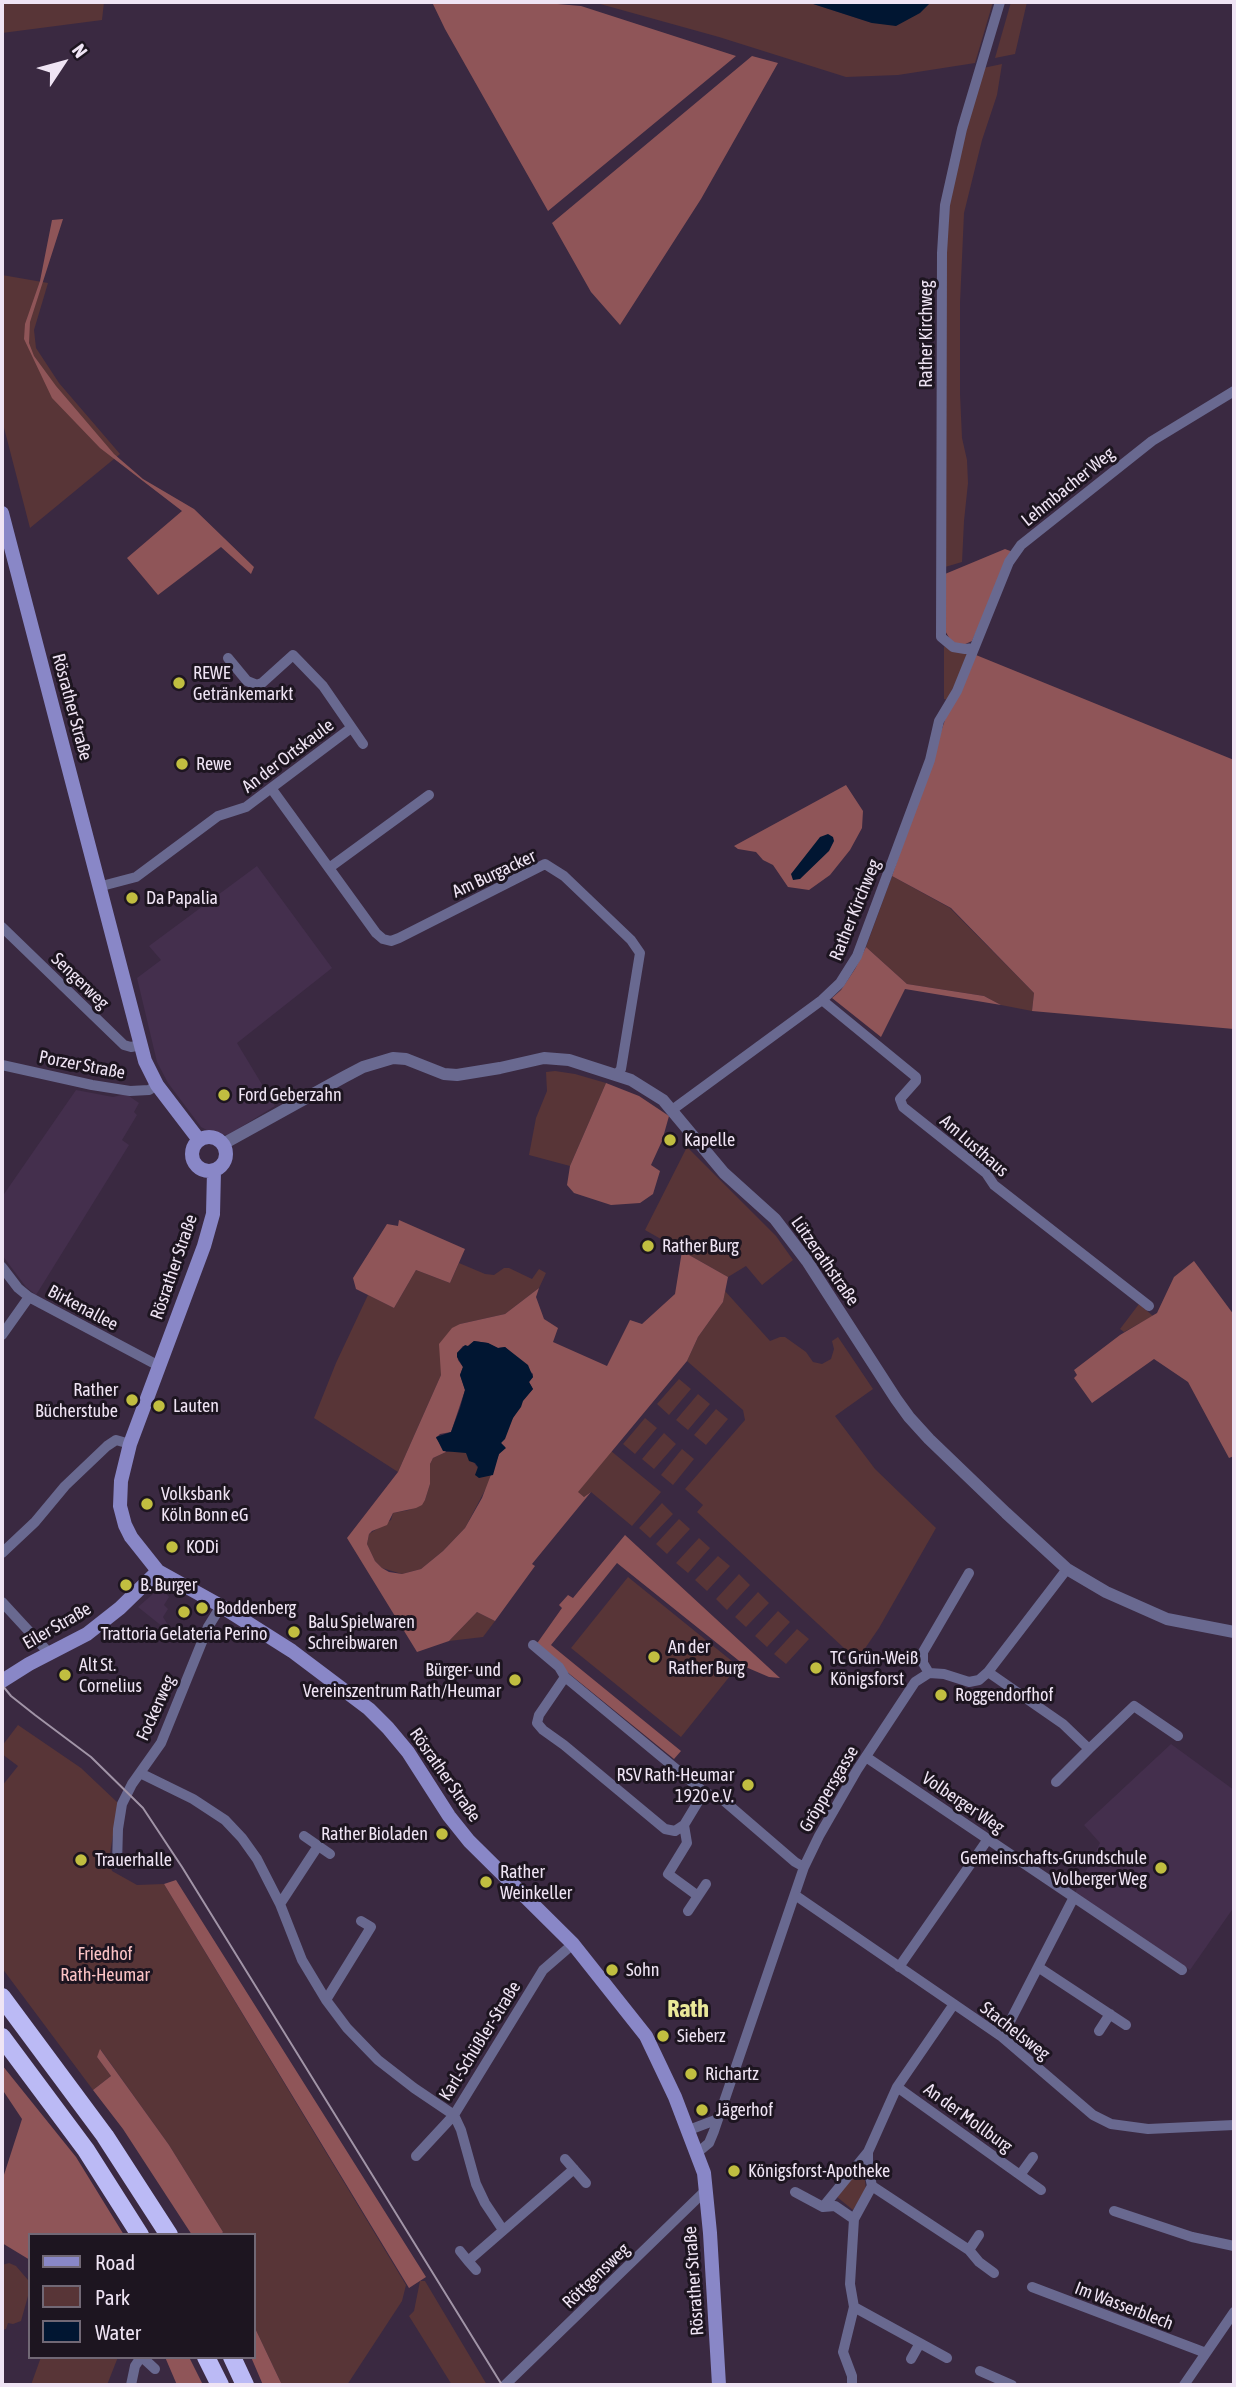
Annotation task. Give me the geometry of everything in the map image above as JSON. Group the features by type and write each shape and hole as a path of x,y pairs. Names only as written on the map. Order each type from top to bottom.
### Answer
{"highway":[{"path":"2,1997 105,2136 168,2233"},
{"path":"2,2037 86,2150 139,2233"},
{"path":"207,2359 219,2385"},
{"path":"233,2359 245,2385"}],"main road":[{"name":"Rösrather Straße","path":"2,513 98,887 149,1072 199,1140"},
{"path":"215,1138 223,1144 226,1155 223,1165 214,1171 198,1168 192,1159 192,1148 199,1140 215,1138"},
{"name":"Rösrather Straße","path":"214,1171 213,1214 130,1444 121,1481 122,1516 131,1537 158,1570 292,1651 369,1709 408,1752 449,1816 469,1841 573,1944 646,2036 689,2130 707,2189 719,2385"},
{"name":"Eiler Straße","path":"2,1681 87,1634 120,1608 158,1570"}],"street":[{"name":"Rather Kirchweg","path":"974,648 953,647 941,637 942,253 945,205 962,129 1000,2"},
{"name":"Lehmbacher Weg","path":"957,691 1009,562 1021,545 1152,441 1234,391"},
{"path":"228,658 247,681 257,685 293,655 323,686 363,744"},
{"name":"Rather Kirchweg","path":"672,1110 840,983 857,956 930,760 939,722 957,691"},
{"name":"An der Ortskaule","path":"98,887 136,877 218,816 246,807 351,728"},
{"name":"Am Burgacker","path":"271,788 383,939 390,941 545,864 564,876 631,940 640,953 621,1069 617,1074"},
{"path":"329,868 429,795"},
{"name":"Sengerweg","path":"2,927 124,1045 141,1045"},
{"name":"Am Lusthaus","path":"822,999 916,1077 916,1081 900,1099 903,1107 986,1173 994,1185 1149,1306"},
{"name":"Lützerathstraße","path":"223,1144 363,1067 393,1058 406,1059 444,1074 480,1072 544,1058 569,1060 617,1074 654,1093 672,1110 724,1173 775,1219 791,1239 896,1399 925,1435 1067,1569 1106,1592 1167,1619 1234,1632"},
{"name":"Porzer Straße","path":"2,1065 130,1091 149,1090 157,1085"},
{"name":"Birkenallee","path":"2,1267 18,1288 29,1297 159,1366"},
{"path":"2,1335 29,1297"},
{"path":"2,1553 107,1446 116,1440 130,1444"},
{"path":"969,1573 923,1652 923,1663 929,1673 944,1674 969,1682 979,1680 988,1672 1067,1569"},
{"path":"2,1602 49,1653"},
{"name":"Fockerweg","path":"117,1864 122,1804 161,1743 208,1627 221,1606"},
{"path":"533,1645 559,1667 565,1677 704,1792 723,1800 804,1867"},
{"path":"988,1672 1063,1724 1089,1749"},
{"name":"Gröppersgasse","path":"697,2153 709,2143 718,2119 804,1867 819,1836 866,1757 915,1682 929,1673"},
{"path":"565,1677 539,1715 537,1723 543,1730 665,1829 675,1831 684,1825 704,1792"},
{"path":"1056,1782 1134,1706 1178,1736"},
{"name":"Volberger Weg","path":"866,1757 1182,1970"},
{"path":"140,1773 193,1799 225,1820 257,1859 280,1904 302,1960 347,2028 378,2060 454,2115 461,2130 476,2184 503,2230"},
{"path":"684,1825 687,1843 668,1874 698,1896"},
{"path":"304,1836 330,1854"},
{"path":"899,1967 988,1839"},
{"path":"280,1904 318,1846"},
{"path":"688,1911 706,1884"},
{"name":"Stachelsweg","path":"795,1895 1002,2037 1093,2115 1111,2124 1148,2129 1234,2125"},
{"path":"1002,2037 1074,1897"},
{"path":"326,2000 371,1927 361,1921"},
{"name":"Karl-Schüßler-Straße","path":"416,2157 454,2115 543,1970 573,1944"},
{"path":"1038,1967 1126,2025"},
{"name":"An der Mollburg","path":"823,2207 868,2152 897,2087 954,2004"},
{"path":"1099,2031 1110,2014"},
{"name":"An der Mollburg","path":"897,2087 1041,2190"},
{"path":"689,2130 718,2119"},
{"path":"852,2385 852,2376 843,2353 854,2307 850,2284 854,2219 872,2186 868,2152"},
{"name":"An der Mollburg","path":"1020,2175 1033,2157"},
{"path":"565,2159 586,2183"},
{"path":"468,2260 574,2169"},
{"path":"872,2186 969,2250 994,2273"},
{"name":"Röttgensweg","path":"505,2385 707,2189"},
{"path":"795,2192 823,2207 835,2206 854,2219"},
{"path":"1114,2211 1179,2233 1234,2246"},
{"path":"969,2250 979,2235"},
{"path":"460,2251 476,2270"},
{"name":"Im Wasserblech","path":"1032,2287 1206,2353"},
{"path":"854,2307 947,2358"},
{"path":"1184,2385 1234,2312"},
{"path":"911,2359 920,2343"},
{"path":"131,2385 135,2366 140,2359"},
{"path":"143,2359 155,2369"},
{"path":"980,2371 1010,2382"}],"shaded area":[{"path":"432,2 534,2 581,6 736,56 548,211"},
{"path":"752,56 778,63 701,199 620,325 591,292 552,223"},
{"path":"63,219 30,322 29,343 34,356 114,454 143,479 194,509 254,567 251,574 221,547 158,595 127,558 182,511 100,448 52,398 24,339 25,324 40,281 52,220"},
{"path":"1005,549 1013,552 972,641 961,646 951,641 944,629 945,574"},
{"path":"976,655 1234,760 1234,1029 1032,1011 1034,993 951,908 892,876 947,714"},
{"path":"846,785 863,811 862,828 850,850 830,875 809,890 788,887 773,865 763,860 756,852 734,846"},
{"path":"257,866 332,968 237,1043 275,1106 228,1135 215,1134 201,1127 168,1083 157,1062 137,978 161,960 149,946"},
{"path":"866,947 907,984 984,996 1001,1005 905,989 881,1037 832,998 855,969"},
{"path":"606,1083 639,1096 669,1116 651,1165 660,1171 653,1194 640,1203 611,1205 574,1193 567,1185 570,1166"},
{"path":"76,1090 113,1097 126,1094 139,1103 134,1112 137,1115 122,1140 129,1145 36,1295 26,1287 2,1255 2,1197"},
{"path":"399,1220 465,1249 450,1283 416,1270 394,1308 356,1289 353,1278 387,1224 398,1226"},
{"path":"682,1251 728,1277 723,1302 698,1337 687,1361 578,1492 584,1497 591,1492 532,1564 535,1566 495,1621 477,1612 449,1641 417,1652 347,1538 398,1472 441,1375 439,1344 452,1328 505,1314 539,1288 536,1297 544,1319 558,1328 553,1342 607,1366 630,1320 642,1324 675,1294","holes":["474,1341 498,1348 505,1347 533,1374 529,1382 533,1389 522,1401 507,1429 501,1443 505,1447 499,1454 482,1498 465,1528 421,1569 402,1574 389,1572 375,1561 367,1544 369,1534 387,1525 393,1513 422,1505 430,1484 430,1464 433,1458 446,1452 436,1438 440,1434 451,1432 465,1390 460,1375 463,1367 457,1353 463,1346"]},
{"path":"1194,1261 1234,1315 1234,1456 1229,1458 1188,1382 1154,1359 1092,1403 1074,1378 1077,1375 1074,1370 1120,1335 1157,1313 1174,1277"},
{"path":"625,1535 780,1678 769,1677 748,1668 617,1563 551,1645 681,1751 674,1759 534,1645 562,1608 559,1605 568,1595 573,1598"},
{"path":"161,1587 169,1597 164,1605 168,1609 163,1617 168,1625 163,1627 138,1607"},
{"name":"Gemeinschafts-Grundschule Volberger Weg","path":"1171,1744 1234,1790 1234,1907 1190,1970 1075,1893 1100,1843 1084,1825"},
{"path":"176,1880 426,2277 409,2288 164,1884"},
{"path":"100,2049 169,2145 222,2233 191,2233 123,2129 93,2090 111,2076 97,2057"},
{"path":"2,2065 76,2157 123,2233 28,2233 28,2259 2,2243 2,2181 22,2119 2,2089"},
{"path":"256,2330 282,2385 263,2385 252,2359 256,2359"},
{"path":"166,2359 190,2359 203,2385 177,2385"}],"green space":[{"path":"104,2 102,20 2,33 2,4"},
{"path":"593,2 807,2 872,23 914,16 931,2 993,2 975,63 898,75 846,77 719,37"},
{"path":"1011,2 1027,2 1015,54 995,58"},
{"path":"1002,64 997,95 982,140 964,213 960,394 968,483 962,562 945,567 945,252 950,202 965,130 983,68"},
{"path":"2,275 48,283 34,330 36,348 59,383 120,454 30,528 2,420"},
{"path":"944,646 969,653 948,700 944,699"},
{"path":"892,876 950,908 1034,993 1032,1011 1001,1005 984,996 907,984 866,947"},
{"path":"555,1071 606,1083 570,1166 529,1155 536,1118 547,1091 546,1072"},
{"path":"687,1147 776,1236 793,1260 762,1285 746,1266 728,1277 645,1230"},
{"path":"459,1263 485,1274 494,1275 504,1268 509,1268 532,1279 539,1269 546,1273 539,1288 505,1314 460,1324 441,1354 441,1375 398,1472 314,1418 368,1295 394,1308 416,1270 450,1283"},
{"path":"725,1291 770,1341 785,1337 806,1352 813,1362 822,1364 831,1359 834,1349 832,1341 838,1337 873,1389 835,1416 875,1469 936,1528 879,1628 857,1660 697,1512 703,1505 685,1489 745,1420 743,1410 687,1361 698,1337 723,1302"},
{"path":"1139,1304 1153,1316 1124,1332 1120,1329"},
{"path":"679,1379 691,1389 669,1415 657,1404"},
{"path":"698,1394 710,1404 688,1430 676,1420"},
{"path":"716,1409 728,1419 706,1445 694,1435"},
{"path":"645,1418 657,1428 635,1454 623,1444"},
{"path":"664,1433 676,1444 654,1469 642,1459"},
{"path":"682,1449 694,1459 673,1485 661,1475"},
{"path":"611,1451 661,1492 632,1526 591,1492 584,1497 577,1492"},
{"path":"446,1452 466,1452 483,1475 493,1475 465,1528 421,1569 402,1574 382,1568 375,1561 367,1544 369,1534 391,1520 393,1513 409,1510 425,1500 433,1458"},
{"path":"662,1503 673,1514 650,1538 639,1528"},
{"path":"679,1519 690,1529 667,1554 656,1544"},
{"path":"699,1538 710,1548 688,1573 676,1563"},
{"path":"718,1556 730,1566 707,1591 695,1580"},
{"path":"739,1574 750,1585 727,1610 716,1599"},
{"name":"An der Rather Burg","path":"628,1577 738,1666 681,1737 571,1648"},
{"path":"758,1592 769,1603 746,1627 735,1617"},
{"path":"778,1611 790,1622 767,1647 755,1636"},
{"path":"477,1612 495,1621 483,1637 449,1641"},
{"path":"797,1629 809,1639 786,1664 774,1654"},
{"name":"Friedhof Rath-Heumar","path":"18,1725 81,1768 118,1803 109,1860 112,1871 137,1885 164,1884 406,2285 402,2301 347,2385 282,2385 256,2330 256,2233 222,2233 169,2145 101,2050 97,2057 111,2076 93,2090 2,1968 2,1786 18,1766 2,1754 2,1746"},
{"path":"863,2165 866,2189 853,2210 837,2197"},
{"path":"9,2263 16,2266 28,2280 28,2296 21,2321 8,2323 6,2329 2,2330 2,2265"},
{"path":"420,2281 425,2281 487,2385 452,2385 409,2316 414,2311"},
{"path":"40,2359 117,2359 107,2385 31,2385"}],"water":[{"path":"807,2 931,2 920,13 896,26 872,23"},
{"path":"828,834 834,841 829,851 800,879 793,880 791,874 820,837"},
{"path":"474,1341 498,1348 505,1347 528,1365 533,1377 529,1382 533,1389 523,1401 501,1443 506,1448 499,1454 493,1475 479,1478 475,1475 478,1467 469,1461 466,1453 443,1451 436,1437 451,1432 465,1390 460,1375 463,1367 457,1353"}],"tram line":[{"path":"2,1685 11,1696 91,1757 143,1808 502,2385"}],"place":[{"name":"REWE Getränkemarkt","path":"179,683"},
{"name":"Rewe","path":"182,764"},
{"name":"Da Papalia","path":"132,898"},
{"name":"Ford Geberzahn","path":"224,1095"},
{"name":"Kapelle","path":"670,1140"},
{"name":"Rather Burg","path":"648,1246"},
{"name":"Rather Bücherstube","path":"132,1400"},
{"name":"Lauten","path":"159,1406"},
{"name":"Volksbank Köln Bonn eG","path":"147,1504"},
{"name":"KODi","path":"172,1547"},
{"name":"B. Burger","path":"126,1585"},
{"name":"Boddenberg","path":"202,1608"},
{"name":"Trattoria Gelateria Perino","path":"184,1612"},
{"name":"Balu Spielwaren Schreibwaren","path":"294,1632"},
{"name":"An der Rather Burg","path":"654,1657"},
{"name":"TC Grün-Weiß Königsforst","path":"816,1668"},
{"name":"Alt St. Cornelius","path":"65,1675"},
{"name":"Bürger- und Vereinszentrum Rath/Heumar","path":"515,1680"},
{"name":"Roggendorfhof","path":"941,1695"},
{"name":"RSV Rath-Heumar 1920 e.V.","path":"748,1785"},
{"name":"Rather Bioladen","path":"442,1834"},
{"name":"Trauerhalle","path":"81,1860"},
{"name":"Gemeinschafts-Grundschule Volberger Weg","path":"1161,1868"},
{"name":"Rather Weinkeller","path":"486,1882"},
{"name":"Sohn","path":"612,1970"},
{"name":"Sieberz","path":"663,2036"},
{"name":"Richartz","path":"691,2074"},
{"name":"Jägerhof","path":"702,2110"},
{"name":"Königsforst-Apotheke","path":"734,2171"}],"district":[{"name":"Rath","path":"688,2009"}]}
